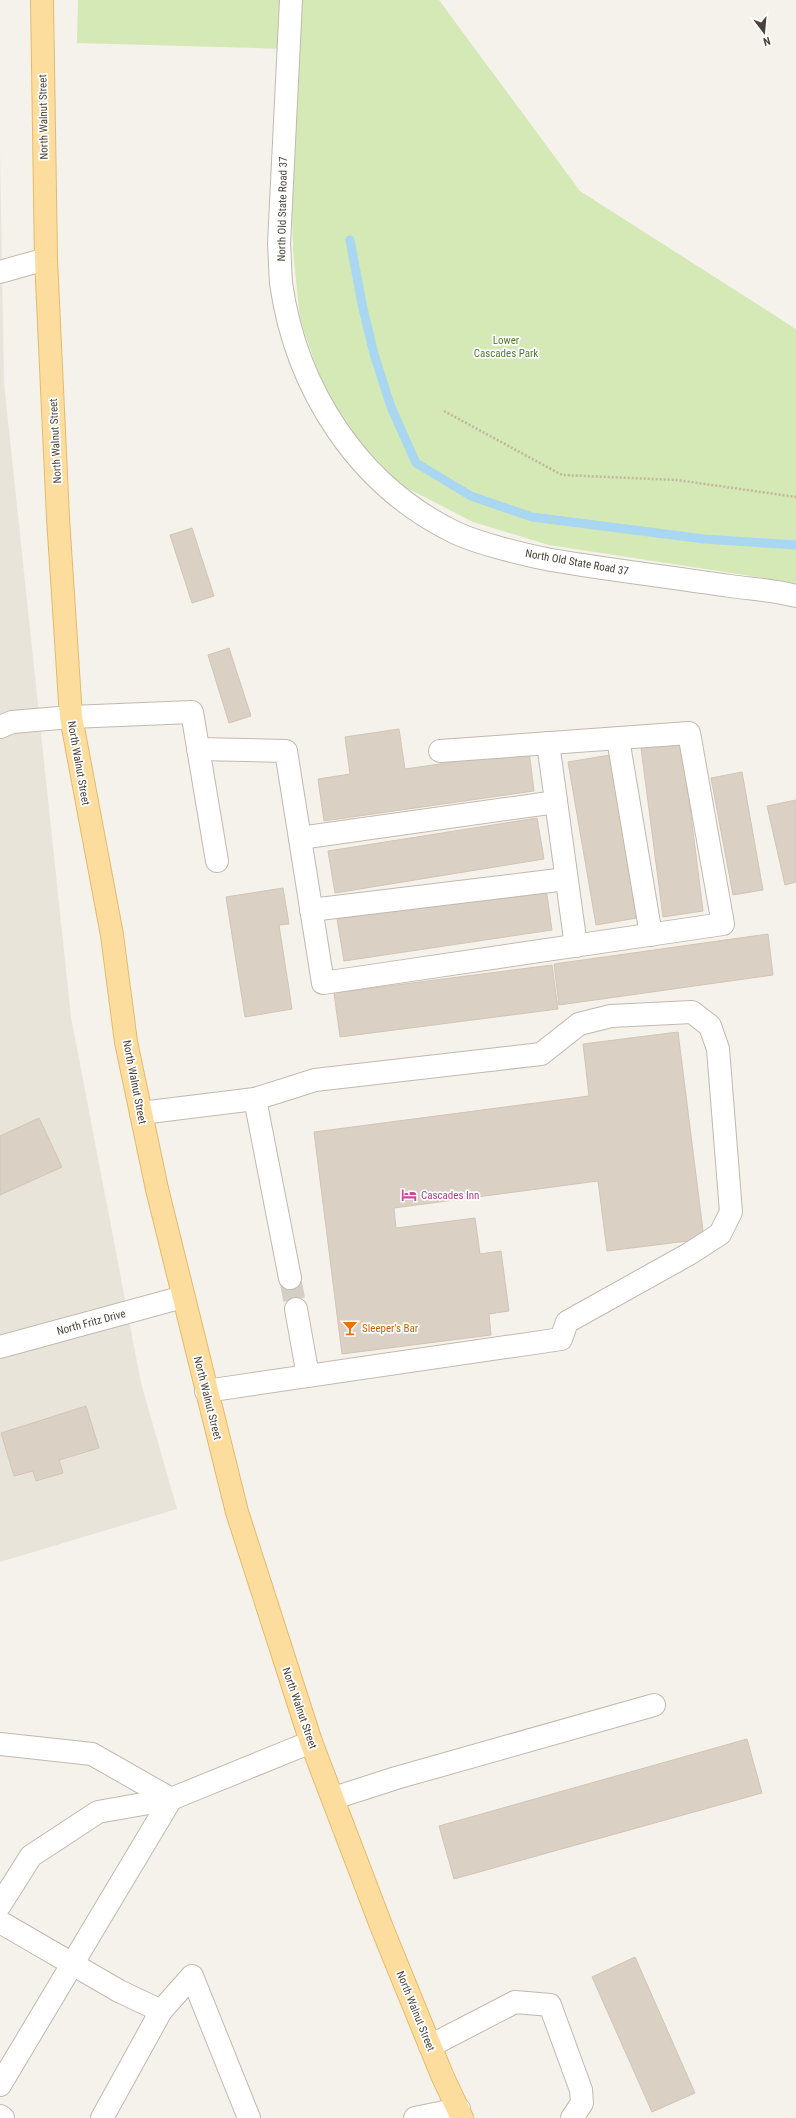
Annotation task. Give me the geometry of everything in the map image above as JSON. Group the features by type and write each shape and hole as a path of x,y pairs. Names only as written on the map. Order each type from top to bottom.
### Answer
{"main road":[{"name":"North Walnut Street","path":"42,0 46,259 58,518 71,717 112,935 126,1042 157,1189 237,1512 311,1742 334,1798 382,1928 430,2046 460,2113"}],"street":[{"name":"North Old State Road 37","path":"291,0 279,244 282,283 290,322 301,357 315,390 329,417 370,472 396,496 426,516 457,533 503,548 550,560 796,596"},
{"path":"0,272 46,259"},
{"path":"0,727 12,722 71,717 192,712 217,861"},
{"path":"198,749 286,750 323,983 723,924 689,733 440,750"},
{"path":"618,739 651,935"},
{"path":"548,743 576,946"},
{"path":"300,838 556,802"},
{"path":"312,910 566,879"},
{"path":"141,1113 255,1100 315,1080 541,1054 579,1024 611,1016 692,1012 710,1026 718,1049 731,1212 720,1234 689,1254 567,1322 561,1339 206,1391"},
{"path":"255,1100 290,1278"},
{"name":"North Fritz Drive","path":"0,1347 183,1297"},
{"path":"296,1309 308,1376"},
{"path":"334,1798 396,1778 654,1705"},
{"path":"0,1905 31,1856 98,1812 171,1799 311,1742"},
{"path":"0,1744 92,1754 171,1799"},
{"path":"0,2085 171,1799"},
{"path":"0,1922 119,1991 161,2011"},
{"path":"102,2118 161,2011 192,1976 249,2118"},
{"path":"430,2046 515,2002 550,2005 581,2090 582,2103 572,2118"},
{"path":"415,2118 460,2113"},
{"path":"0,2116 4,2118"}],"path":[{"path":"444,411 562,475 677,480 796,497"}],"shaded area":[{"path":"0,150 4,383 71,1017 141,1383 177,1509 0,1562"}],"green space":[{"name":"Lower Cascades Park","path":"78,0 439,0 580,191 796,329 796,583 549,545 473,522 401,485 359,441 323,386 300,319 293,250 287,49 77,43"}],"building":[{"path":"192,528 214,596 192,603 170,535"},
{"path":"229,648 251,716 229,723 208,655"},
{"path":"399,729 405,769 529,751 534,791 324,821 318,779 350,774 345,737"},
{"path":"682,743 703,911 663,917 641,748"},
{"path":"610,755 637,918 596,925 568,762"},
{"path":"742,772 763,890 733,895 711,778"},
{"path":"796,800 796,882 785,885 767,806"},
{"path":"537,818 544,859 335,893 328,851"},
{"path":"283,888 289,924 279,925 292,1009 245,1017 226,897"},
{"path":"546,888 552,930 344,961 337,919"},
{"path":"768,934 773,975 559,1005 554,964"},
{"path":"552,965 558,1009 340,1037 334,993"},
{"name":"Cascades Inn","path":"678,1032 704,1239 607,1251 598,1181 394,1208 396,1228 475,1218 480,1254 501,1251 509,1311 489,1314 491,1335 342,1354 314,1132 589,1096 583,1044"},
{"path":"39,1118 62,1167 0,1195 0,1136"},
{"path":"86,1406 99,1448 59,1460 63,1473 36,1481 33,1471 14,1476 1,1433"},
{"path":"747,1739 762,1793 454,1879 439,1826"},
{"path":"635,1957 695,2093 652,2112 592,1977"}],"waterway":[{"path":"350,240 362,304 374,354 391,407 416,463 471,496 532,517 704,539 796,545"}],"tunnel":[{"path":"290,1278 296,1309"}],"place":[{"name":"Cascades Inn","path":"409,1195"},
{"name":"Sleeper's Bar","path":"350,1328"}]}
